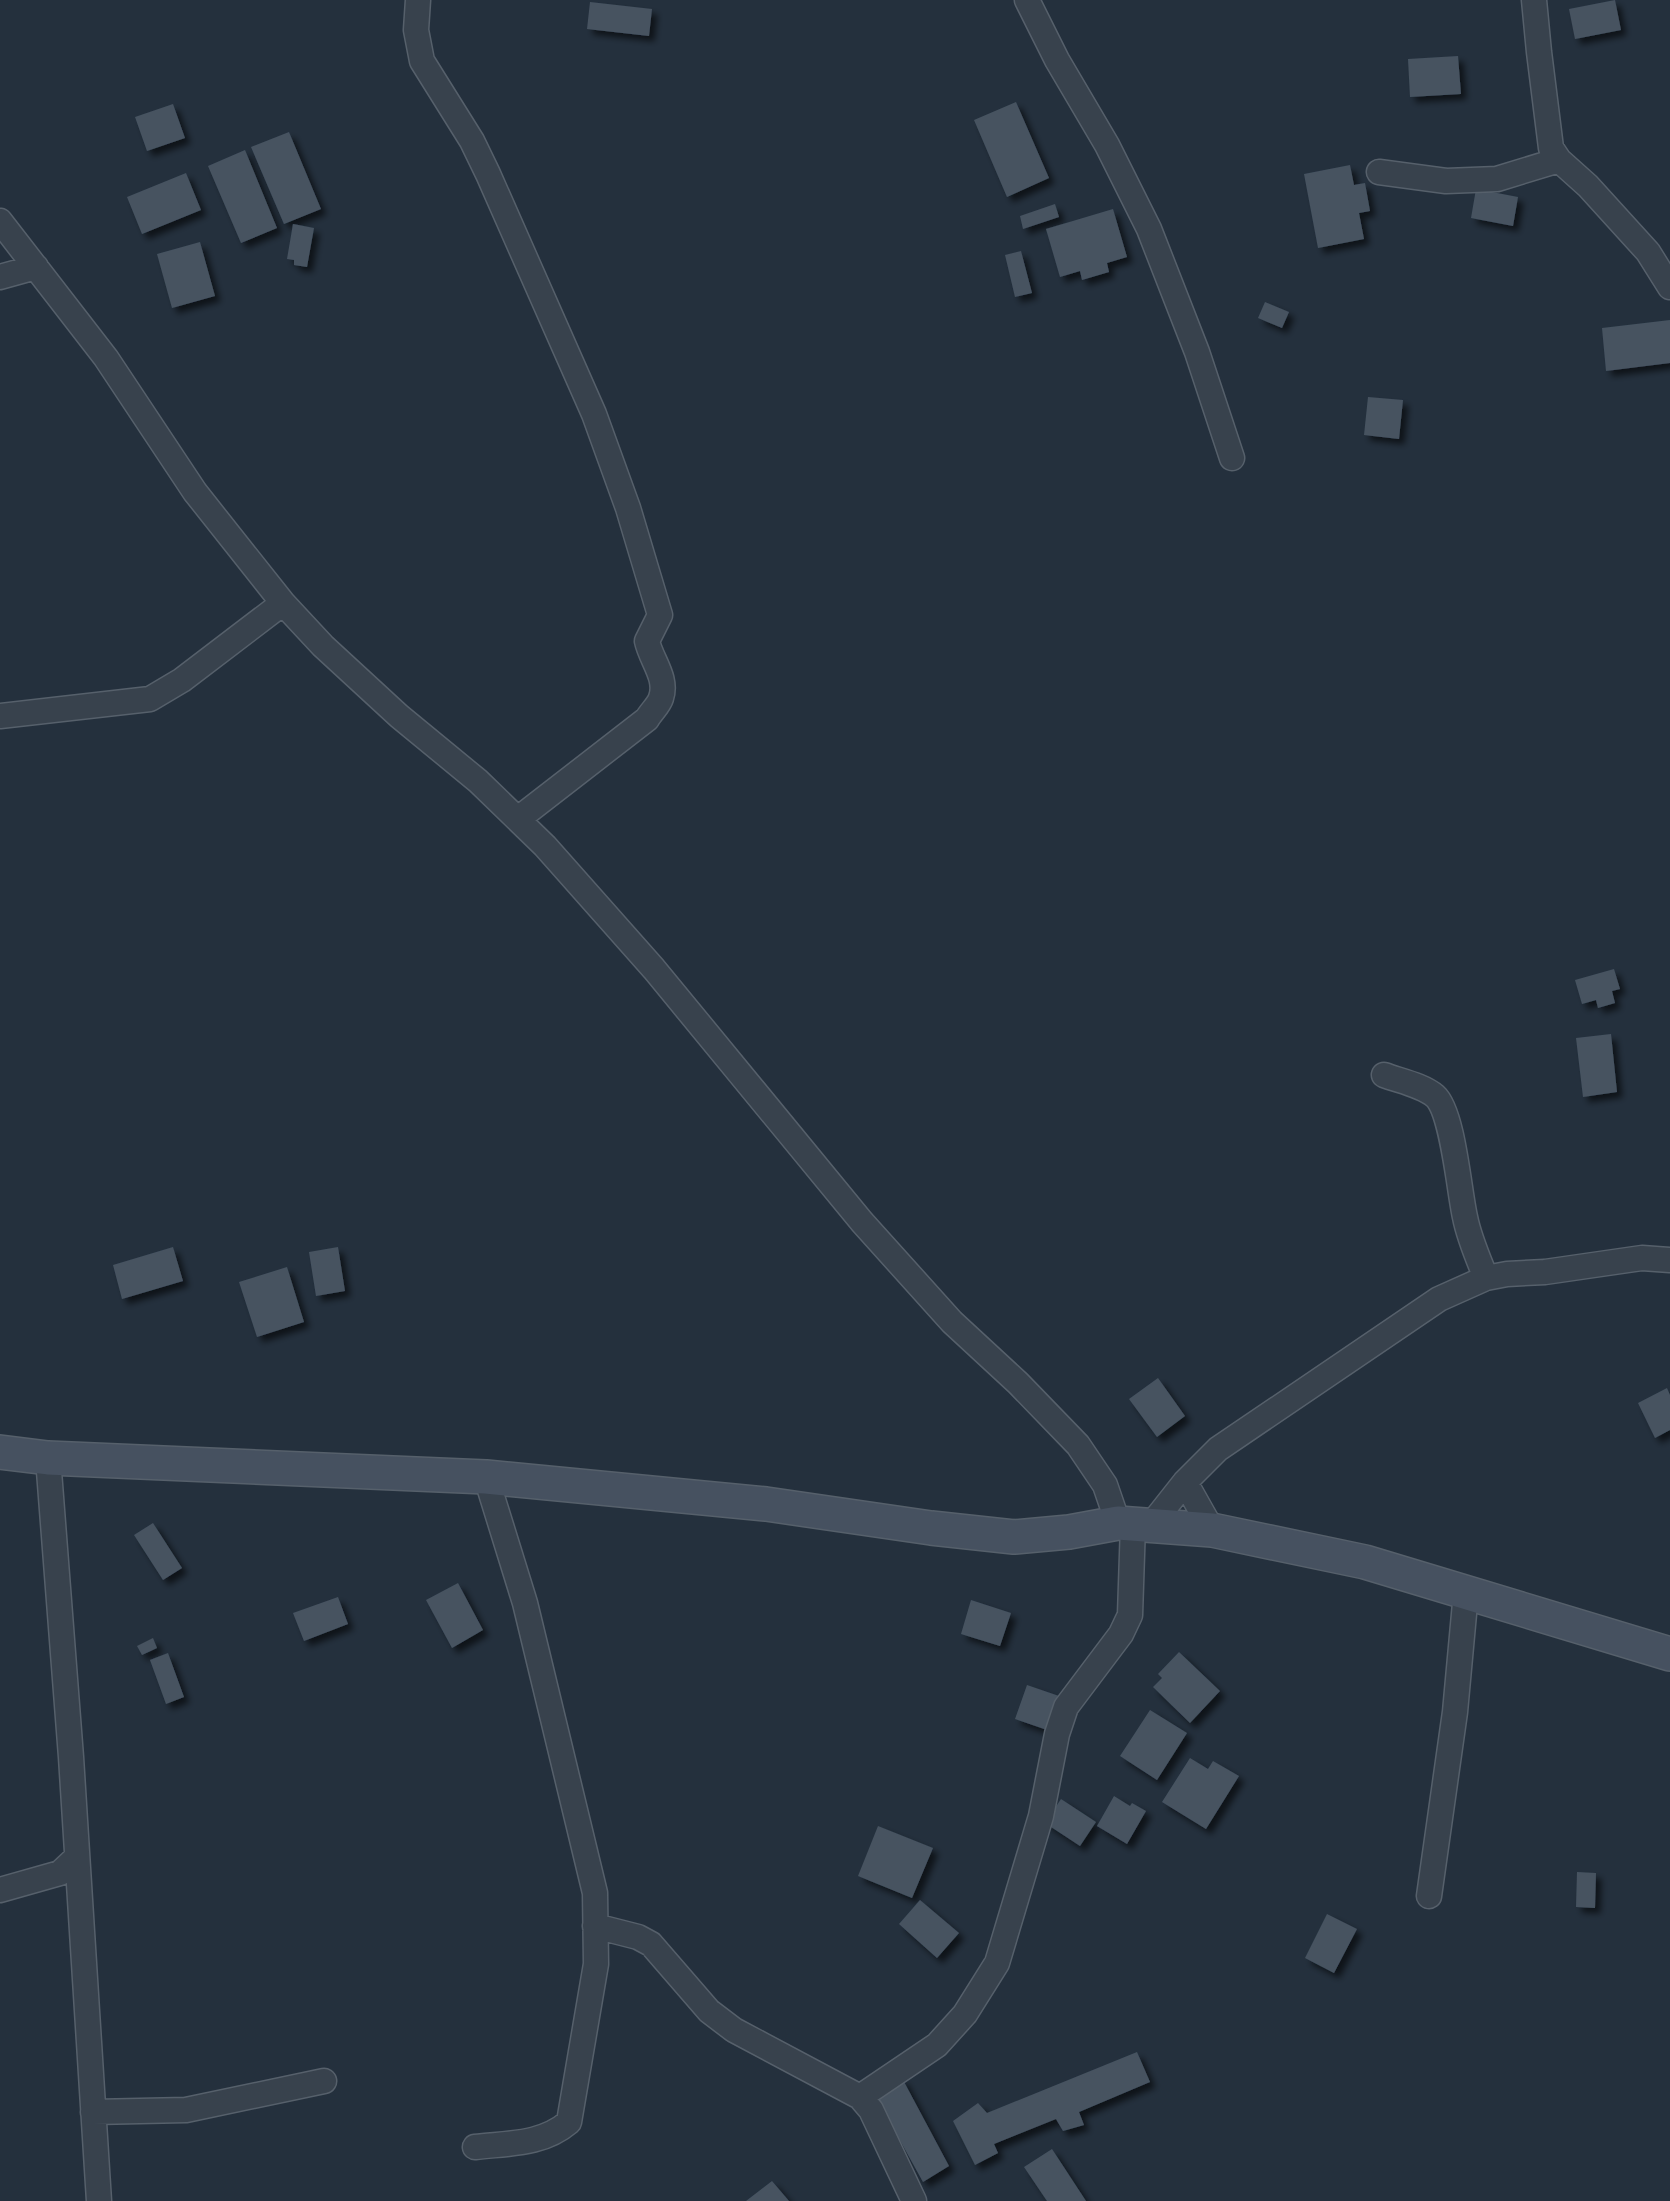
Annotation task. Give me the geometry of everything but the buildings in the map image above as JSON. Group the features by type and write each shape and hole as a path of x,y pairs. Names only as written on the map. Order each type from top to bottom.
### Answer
{"street":[{"path":"418,0 416,30 422,61 472,141 594,414 628,508 660,615 646,641 662,677 661,698 647,719 518,819"},
{"path":"1027,0 1057,60 1107,145 1149,229 1197,352 1232,458"},
{"path":"1534,0 1551,148 1559,160 1588,186 1648,252 1670,286"},
{"path":"1379,172 1446,181 1497,179 1559,160"},
{"path":"0,221 106,358 195,492 283,603 323,646 399,716 478,781 545,846 654,969 862,1222 952,1322 1018,1383 1078,1445 1134,1524 1130,1615 1121,1634 1066,1707 1057,1734 1041,1816 997,1963 965,2014 937,2045 860,2097"},
{"path":"0,277 36,267"},
{"path":"0,716 150,699 182,680 283,603"},
{"path":"1384,1075 1419,1087 1436,1096 1444,1110 1449,1126 1465,1218 1473,1247 1486,1278"},
{"path":"1134,1524 1185,1482 1218,1449 1439,1299 1486,1278 1507,1274 1545,1272 1642,1258 1670,1260"},
{"path":"0,1452 48,1458 486,1477 766,1504 1014,1537 1134,1524 1212,1530 1365,1562 1670,1654"},
{"path":"48,1458 99,2201"},
{"path":"475,2147 541,2139 556,2133 569,2122 596,1964 595,1893 525,1603 486,1477"},
{"path":"1185,1482 1212,1530"},
{"path":"1430,1896 1455,1712 1466,1592"},
{"path":"0,1890 60,1873 76,1857"},
{"path":"595,1926 638,1937 651,1944 709,2011 734,2030 860,2097 871,2110 914,2201"},
{"path":"93,2112 186,2110 324,2081"}]}
